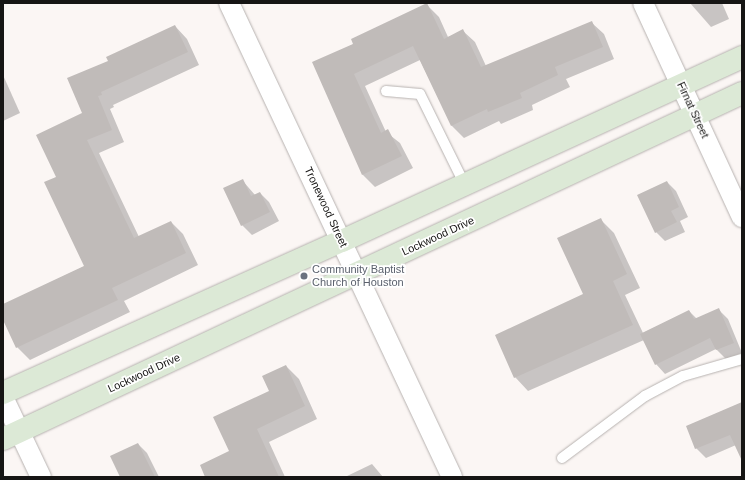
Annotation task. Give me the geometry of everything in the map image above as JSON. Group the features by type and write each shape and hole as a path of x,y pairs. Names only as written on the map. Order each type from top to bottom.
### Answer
{"main road":[{"path":"3,393 342,241 742,57"},
{"name":"Lockwood Drive","path":"11,435 742,93"}],"street":[{"name":"Tronewood Street","path":"229,3 452,477"},
{"name":"Firnat Street","path":"642,3 742,217"},
{"path":"3,397 11,435 41,477"}],"lane":[{"path":"386,91 420,94 465,185"},
{"path":"562,458 645,396 683,376 742,359"}],"building":[{"path":"427,3 444,39 463,29 481,67 592,21 603,47 555,67 558,75 520,93 522,98 488,112 487,109 451,126 413,46 354,74 381,133 388,129 402,156 362,175 312,62 353,44 351,39"},
{"path":"175,25 188,52 101,92 102,95 98,96 112,130 87,140 134,238 171,221 186,253 112,288 118,300 16,348 3,320 3,304 84,266 44,182 56,177 36,135 82,113 67,78 108,61 106,57"},
{"path":"243,179 251,196 260,192 270,212 241,226 223,188"},
{"path":"667,181 679,207 671,211 677,222 655,233 637,195"},
{"path":"601,218 627,274 613,281 633,325 514,378 495,335 583,294 557,238"},
{"path":"719,308 734,343 716,350 710,338 655,365 640,334 689,310 694,319"},
{"path":"286,365 305,406 257,429 279,477 205,477 200,465 229,451 213,417 269,391 262,376"},
{"path":"742,402 742,461 730,435 695,449 686,426"},
{"path":"138,443 155,477 120,477 110,456"}],"place":[{"name":"Community Baptist Church of Houston","path":"304,276"}]}
